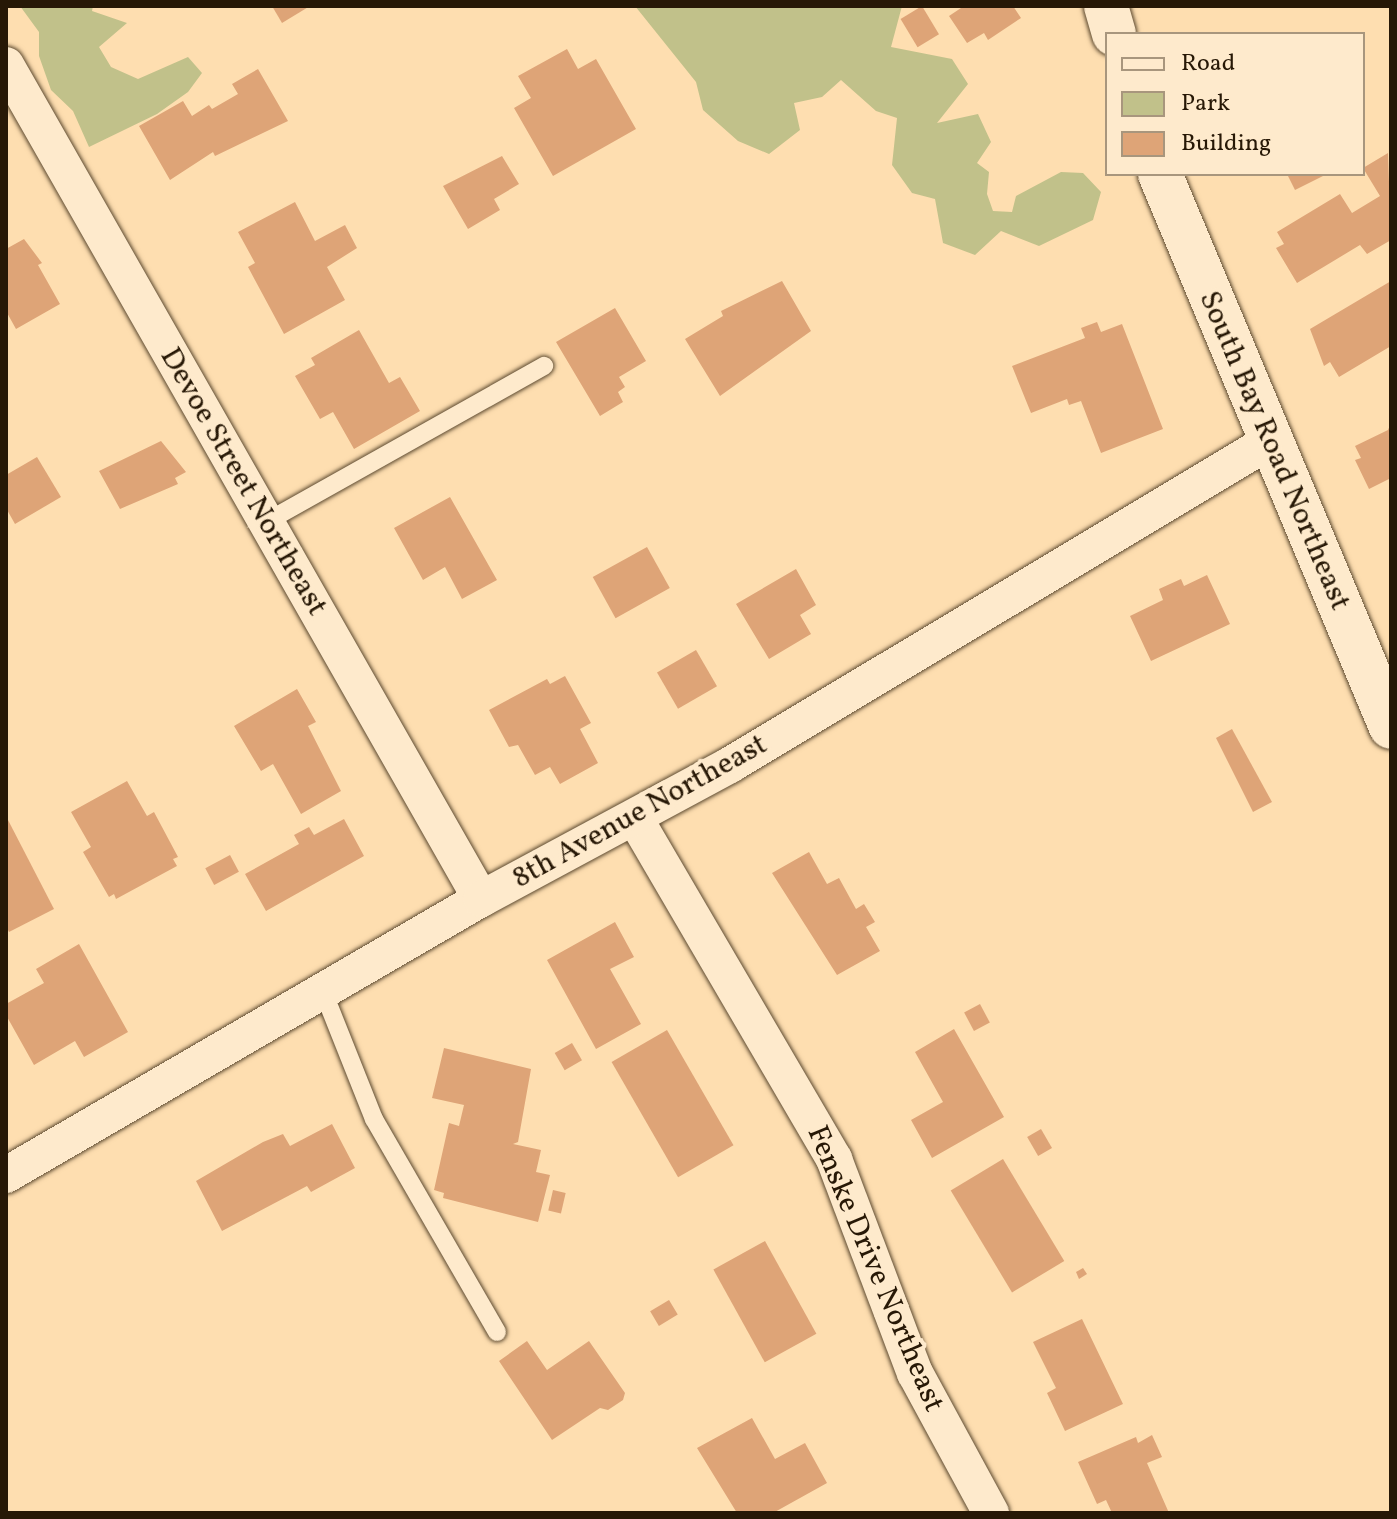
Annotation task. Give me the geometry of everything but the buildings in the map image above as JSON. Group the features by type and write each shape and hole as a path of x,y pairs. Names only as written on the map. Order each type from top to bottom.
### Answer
{"street":[{"path":"1106,6 1113,32"},
{"name":"Devoe Street Northeast","path":"6,65 481,899"},
{"name":"South Bay Road Northeast","path":"1161,176 1391,727"},
{"name":"8th Avenue Northeast","path":"6,1175 481,899 636,820 1270,441"},
{"name":"Fenske Drive Northeast","path":"636,820 834,1159 915,1373 991,1513"}],"lane":[{"path":"266,522 544,366"},
{"path":"323,991 374,1119 497,1332"}],"green space":[{"path":"20,6 93,6 92,11 127,23 99,47 111,67 138,79 188,57 202,73 188,92 157,114 89,147 73,111 51,90 39,56 39,32"},
{"path":"635,6 902,6 891,47 952,59 968,84 937,123 978,114 991,142 977,163 989,172 987,194 993,211 1012,212 1016,196 1061,172 1083,173 1101,192 1093,220 1039,246 1001,231 975,255 943,243 935,199 912,193 892,165 897,118 876,111 841,80 822,97 794,103 800,130 769,154 738,141 703,110 696,82"}]}
